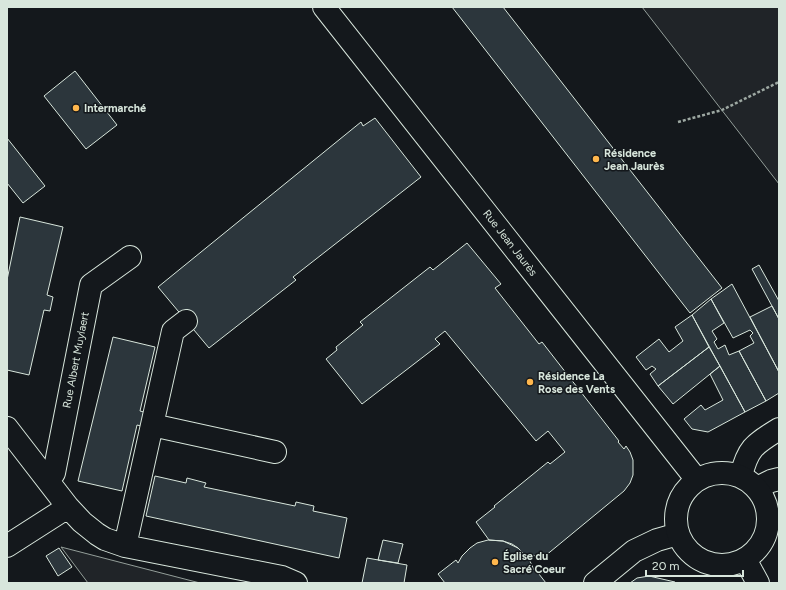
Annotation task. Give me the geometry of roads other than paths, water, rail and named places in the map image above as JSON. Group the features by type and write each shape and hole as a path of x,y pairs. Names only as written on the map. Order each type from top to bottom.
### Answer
{"street":[{"name":"Rue Jean Jaurès","path":"329,9 697,480"},
{"name":"Rue Albert Muylaert","path":"48,481 54,473 91,285 130,257"},
{"path":"125,546 173,331 186,321"},
{"path":"152,425 275,452"},
{"path":"7,428 68,507 82,522 105,539 125,546 282,577 296,583"},
{"path":"749,482 744,463 751,450 762,439 779,429"},
{"path":"718,472 734,474 749,482 764,498 767,505 768,528 762,543 745,559 739,562 716,565 702,561 685,547 678,534 676,526 678,504 685,490 690,484 704,476 718,472"},
{"path":"749,482 779,479"},
{"path":"7,546 68,507"},
{"path":"595,583 634,552 657,540 678,534"},
{"path":"745,559 758,583"}],"place":[{"name":"Intermarché","path":"76,108"},
{"name":"Résidence Jean Jaurès","path":"596,159"},
{"name":"Résidence La Rose des Vents","path":"530,382"},
{"name":"Église du Sacré Coeur","path":"495,562"}]}
